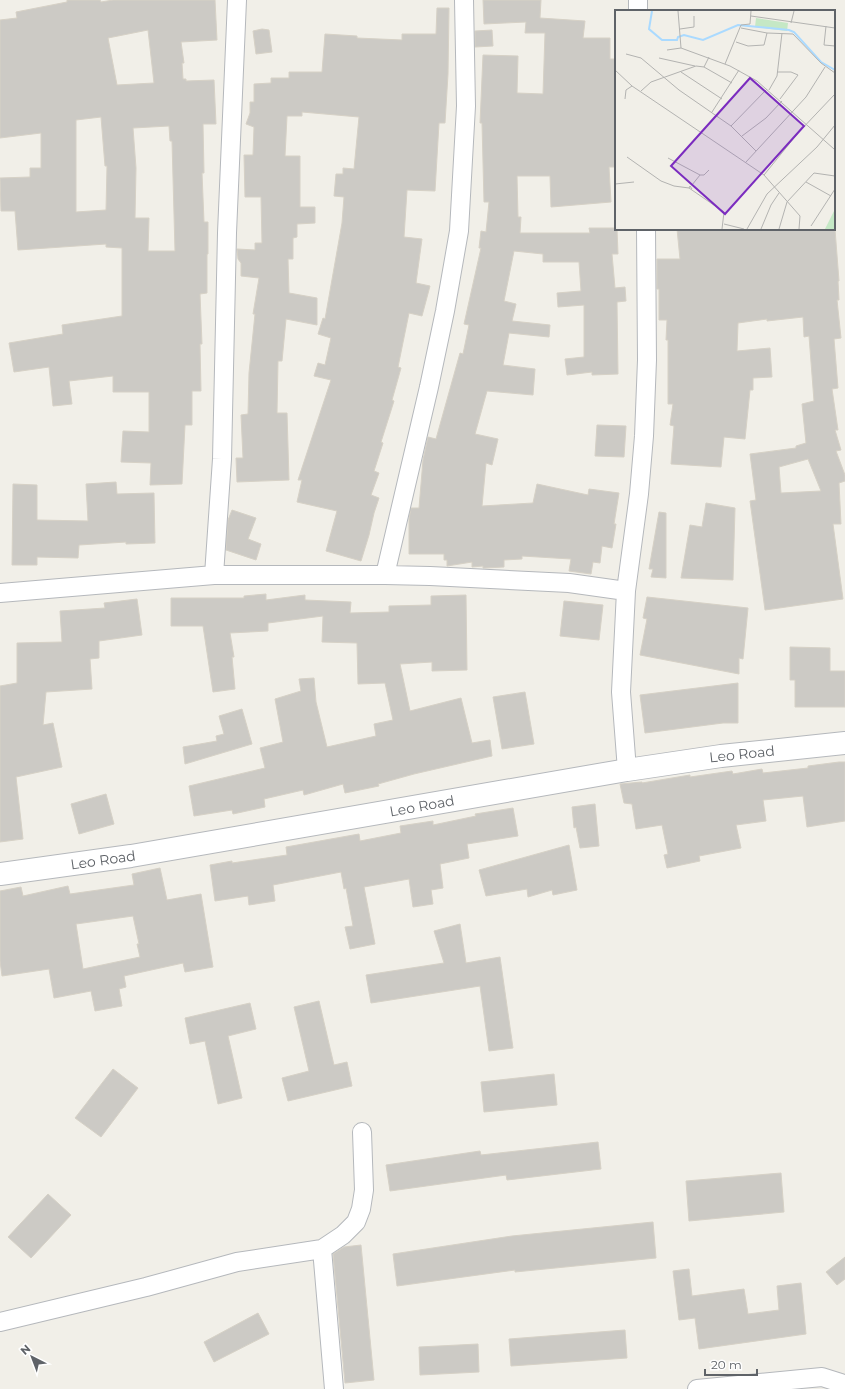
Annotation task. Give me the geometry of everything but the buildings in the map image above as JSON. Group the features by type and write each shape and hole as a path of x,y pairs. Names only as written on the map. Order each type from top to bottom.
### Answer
{"street":[{"path":"214,575 222,459 227,233 237,0"},
{"path":"386,575 429,387 445,311 459,231 466,106 464,0"},
{"path":"626,770 622,692 626,591 639,494 644,436 647,360 646,230"},
{"path":"0,593 214,575 386,575 569,583 626,591"},
{"name":"Leo Road","path":"0,874 131,856 626,770 720,756 845,743"},
{"path":"0,1322 146,1287 237,1262 322,1249 343,1235 356,1222 361,1209 364,1190 362,1132"},
{"path":"322,1249 334,1389"},
{"path":"697,1389 822,1377 841,1383 845,1386"}]}
